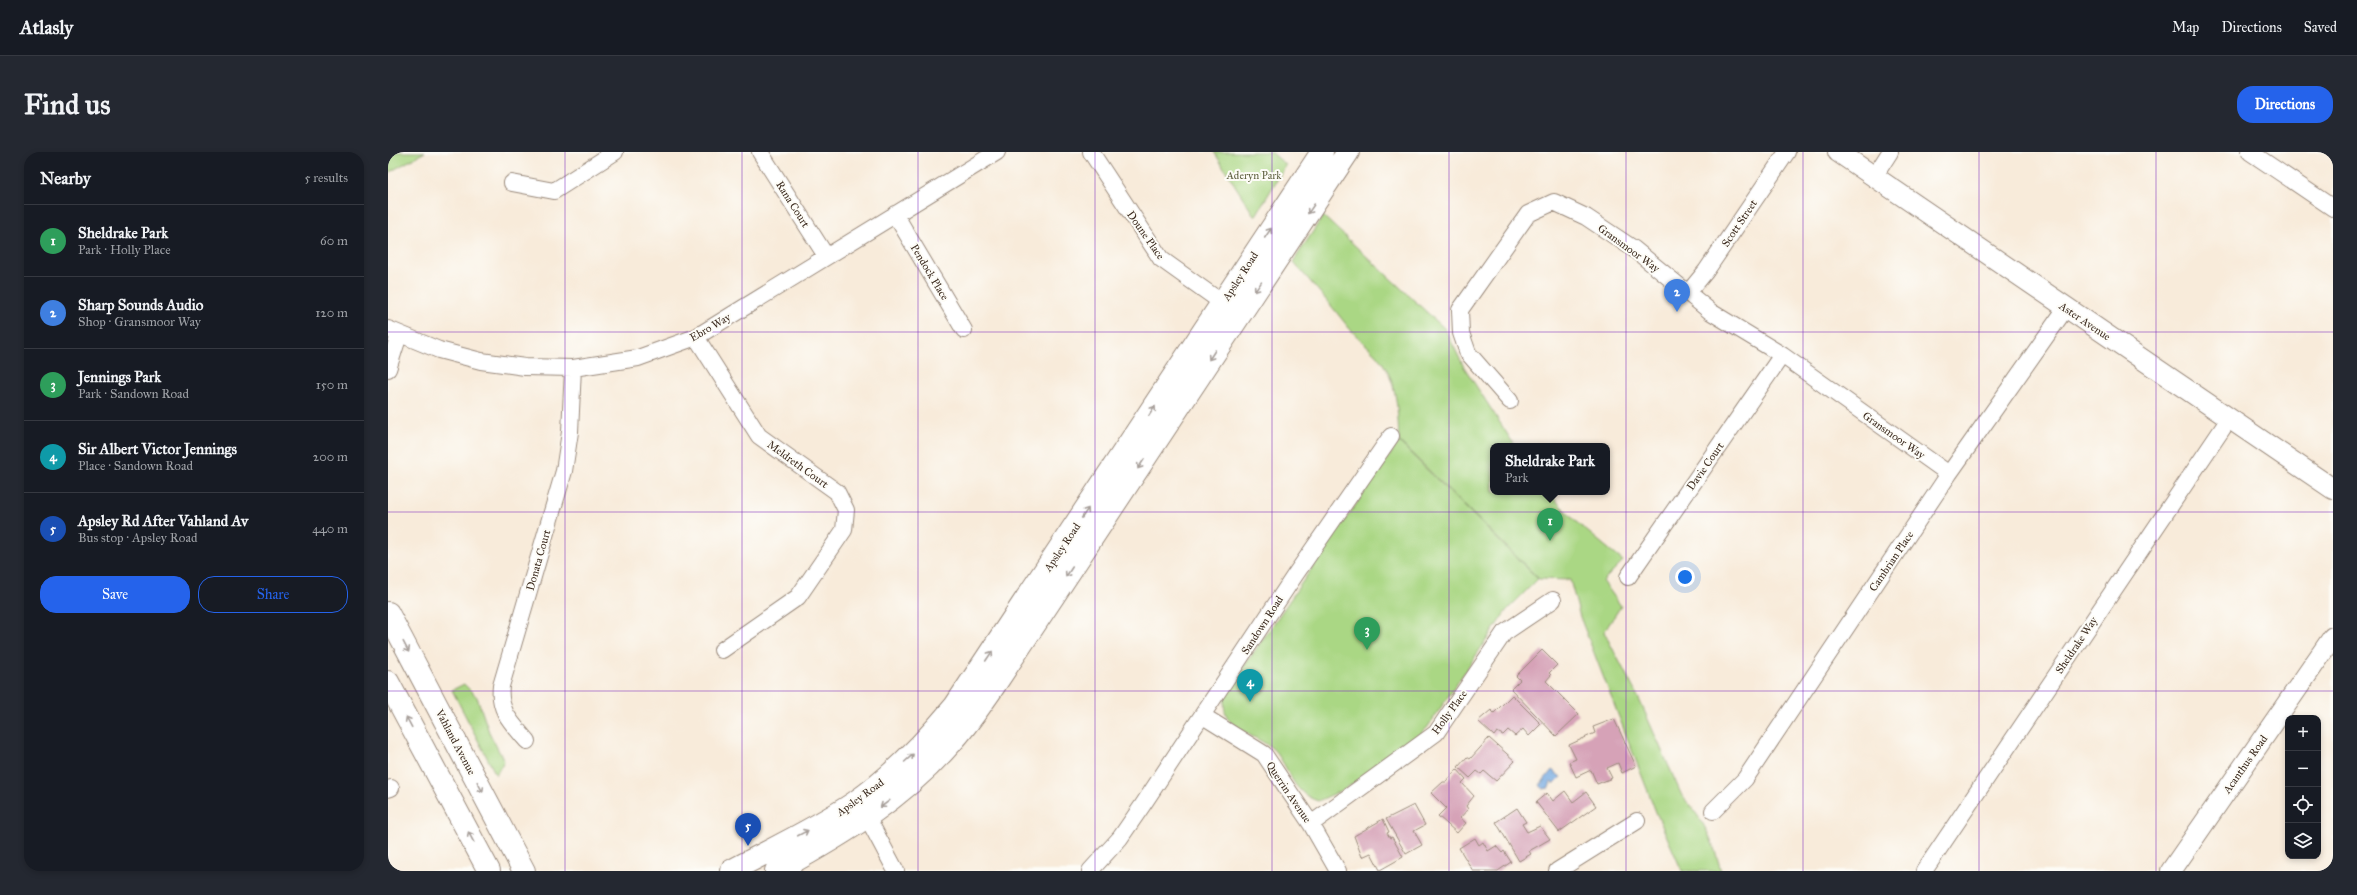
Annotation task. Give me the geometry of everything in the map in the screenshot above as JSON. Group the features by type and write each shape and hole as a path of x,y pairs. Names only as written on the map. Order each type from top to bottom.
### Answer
{"main road":[{"name":"Apsley Road","path":"1231,309 1322,152"},
{"name":"Apsley Road","path":"776,871 841,836 860,810 917,751 956,706 1231,309 1348,152"},
{"name":"Vahland Avenue","path":"388,613 524,871"},
{"path":"388,682 489,871"},
{"name":"Apsley Road","path":"731,871 831,818 860,810"}],"street":[{"path":"512,183 554,191 615,152"},
{"name":"Rana Court","path":"760,152 826,256"},
{"name":"Ebro Way","path":"394,332 439,350 481,361 525,367 573,368 638,358 696,337 998,152"},
{"name":"Doune Place","path":"1091,152 1161,259 1231,309"},
{"name":"Scott Street","path":"1688,293 1706,271 1787,152"},
{"name":"Aster Avenue","path":"1838,152 2333,489"},
{"path":"1874,177 1890,152"},
{"path":"2250,152 2333,208"},
{"name":"Gransmoor Way","path":"1510,401 1468,353 1461,333 1460,310 1528,214 1554,202 1586,217 1634,249 1711,312 1782,355 1949,474"},
{"name":"Pendock Place","path":"895,214 964,330"},
{"name":"Cambrian Place","path":"1713,811 1745,779 1949,474 2066,308"},
{"path":"388,369 394,332"},
{"name":"Meldreth Court","path":"696,337 759,436 836,492 846,510 844,530 798,598 722,650"},
{"name":"Davie Court","path":"1628,577 1782,355"},
{"name":"Donata Court","path":"527,741 509,720 499,701 501,686 564,471 570,432 573,368"},
{"name":"Sheldrake Way","path":"1924,871 2229,419"},
{"name":"Sandown Road","path":"1091,871 1120,838 1203,716 1295,575 1391,436"},
{"name":"Holly Place","path":"1311,824 1436,733 1504,633 1553,600"},
{"name":"Acanthus Road","path":"2171,871 2331,646"},
{"name":"Querrin Avenue","path":"1203,716 1264,754 1311,824 1338,871"},
{"path":"860,810 896,871"},
{"path":"1557,871 1637,821"}],"green space":[{"path":"388,152 425,152 388,173"},
{"name":"Aderyn Park","path":"1214,152 1271,152 1286,165 1255,217"},
{"path":"1323,216 1445,329 1464,367 1513,443 1490,443 1490,495 1551,495 1575,521 1623,561 1603,581 1621,606 1604,632 1639,699 1682,796 1697,814 1707,831 1721,871 1682,871 1656,812 1580,617 1570,580 1539,579 1399,441 1398,417 1393,384 1382,362 1349,328 1293,262"},
{"path":"1399,442 1538,579 1506,611 1427,728 1399,753 1345,789 1318,801 1309,797 1296,786 1284,764 1273,749 1244,732 1229,720 1224,704 1225,694"},
{"path":"464,684 477,697 489,732 504,761 496,775 452,690"}],"water":[{"path":"1552,770 1561,777 1554,784 1551,782 1549,788 1543,789 1540,785"}],"building":[{"path":"1542,650 1557,665 1549,673 1551,675 1546,681 1579,714 1556,736 1511,689 1520,680 1516,676"},
{"path":"1512,695 1541,724 1529,736 1523,729 1515,736 1508,730 1503,735 1497,732 1494,736 1478,721 1491,710 1494,713"},
{"path":"1614,719 1636,766 1622,773 1618,763 1607,768 1612,778 1597,784 1591,770 1576,777 1569,762 1576,759 1569,745 1595,733 1593,727"},
{"path":"1489,738 1515,761 1496,781 1484,771 1481,774 1477,771 1470,778 1458,767 1467,757 1470,759"},
{"path":"1457,769 1466,779 1462,783 1474,796 1466,806 1468,809 1460,818 1466,823 1457,833 1438,816 1446,808 1431,793 1443,782 1446,782"},
{"path":"1565,791 1573,802 1586,792 1596,806 1559,832 1536,802 1547,793 1553,801"},
{"path":"1414,805 1425,825 1414,831 1422,845 1406,854 1386,819"},
{"path":"1517,808 1526,822 1522,824 1527,832 1540,826 1550,839 1529,851 1531,854 1519,861 1496,822"},
{"path":"1383,819 1389,832 1387,833 1390,838 1392,837 1403,857 1380,870 1371,853 1362,857 1354,836"},
{"path":"1475,838 1479,845 1483,842 1488,851 1496,846 1502,853 1504,851 1511,862 1498,871 1473,871 1459,848"}],"place":[{"name":"Sharp Sounds Audio","path":"1677,312"},
{"name":"Sheldrake Park","path":"1550,541"},
{"name":"Jennings Park","path":"1367,650"},
{"name":"Sir Albert Victor Jennings","path":"1250,702"},
{"name":"Apsley Rd After Vahland Av","path":"748,846"}]}
